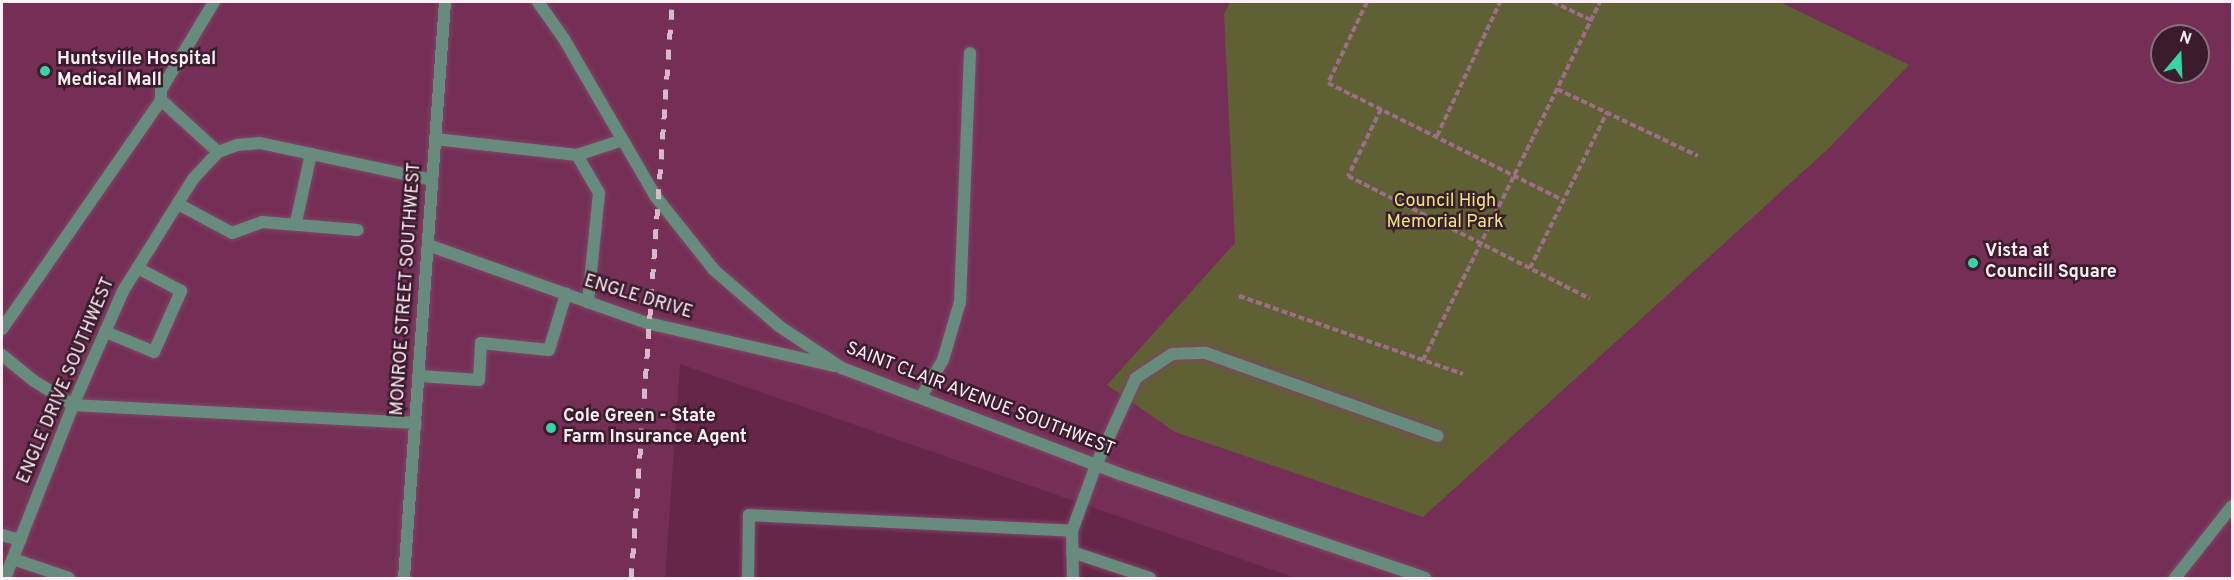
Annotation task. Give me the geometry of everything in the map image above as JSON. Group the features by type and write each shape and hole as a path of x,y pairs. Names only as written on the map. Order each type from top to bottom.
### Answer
{"street":[{"path":"2,329 160,100 161,90 214,2"},
{"name":"MONROE STREET SOUTHWEST","path":"404,579 445,2"},
{"name":"SAINT CLAIR AVENUE SOUTHWEST","path":"538,2 656,197 714,270 779,326 842,368 1096,465 1425,579"},
{"path":"921,397 944,360 960,302 970,53"},
{"path":"160,100 218,152 237,145 260,143 432,180"},
{"path":"435,140 577,155 623,140"},
{"name":"ENGLE DRIVE SOUTHWEST","path":"5,579 73,405 106,332 138,268 193,179 218,152"},
{"path":"296,222 311,153"},
{"path":"577,155 599,193 588,302"},
{"path":"178,204 232,233 262,222 296,222 358,230"},
{"name":"ENGLE DRIVE","path":"428,245 647,323 842,368"},
{"path":"106,332 154,352 181,291 138,268"},
{"path":"419,376 479,380 481,343 549,350 566,294"},
{"path":"1073,579 1072,531 1096,465 1136,378 1172,354 1206,353 1438,436"},
{"path":"2,355 34,381 73,405 416,423"},
{"path":"2175,579 2232,506"},
{"path":"748,579 749,515 1072,531"},
{"path":"2,535 20,540"},
{"path":"1072,552 1150,579"},
{"path":"13,559 69,579"}],"path":[{"path":"1367,2 1328,83 1515,174 1563,200"},
{"path":"1437,136 1500,2"},
{"path":"1553,2 1591,20"},
{"path":"1423,360 1600,2"},
{"path":"1557,89 1698,156"},
{"path":"1381,109 1348,176 1590,299"},
{"path":"1530,268 1607,112"},
{"path":"1239,296 1463,374"}],"shaded area":[{"path":"2,2 2232,2 2232,578 1296,578 680,364 665,578 2,578"}],"green space":[{"name":"Council High Memorial Park","path":"1230,2 1780,2 1909,65 1829,148 1423,517 1175,432 1107,385 1235,243 1224,14"}],"railway":[{"path":"631,578 672,2"}],"place":[{"name":"Huntsville Hospital Medical Mall","path":"45,71"},
{"name":"Vista at Councill Square","path":"1973,263"},
{"name":"Cole Green - State Farm Insurance Agent","path":"551,428"}]}
